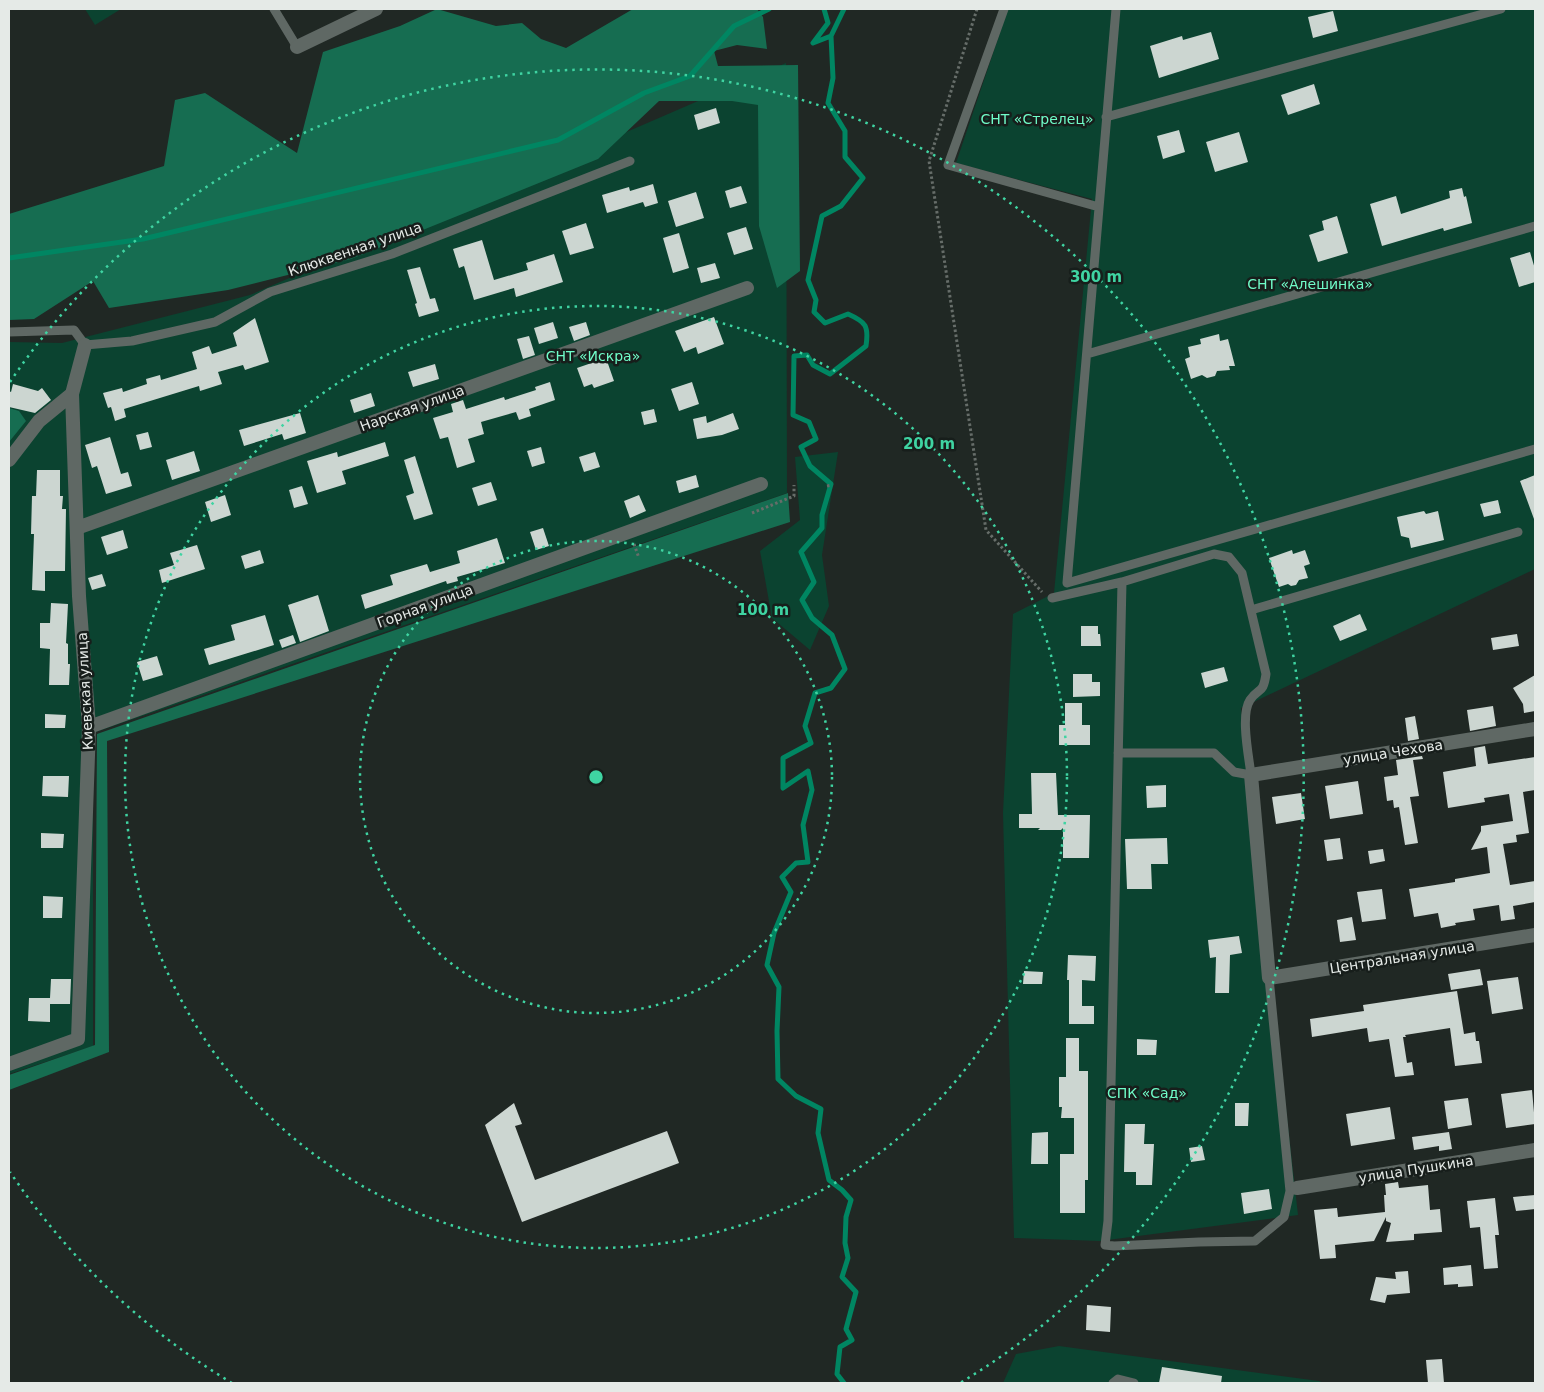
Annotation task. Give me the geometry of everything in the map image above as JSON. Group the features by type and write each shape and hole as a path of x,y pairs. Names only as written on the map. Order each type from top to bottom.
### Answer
{"street":[{"path":"297,47 376,9"},
{"name":"Нарская улица","path":"76,528 747,288"},
{"name":"Киевская улица","path":"9,1064 78,1039 89,726 79,596 72,394 85,345"},
{"path":"9,460 39,421 72,394"},
{"name":"Горная улица","path":"89,726 761,484"},
{"name":"улица Чехова","path":"1251,775 1535,728"},
{"path":"1251,775 1269,978"},
{"name":"Центральная улица","path":"1269,978 1535,936"},
{"name":"улица Пушкина","path":"1294,1190 1535,1150"}],"lane":[{"path":"274,9 297,47"},
{"path":"1004,9 948,166 1099,207"},
{"path":"1116,9 1067,583 1535,449"},
{"path":"1106,117 1501,9"},
{"name":"Клюквенная улица","path":"85,345 132,341 215,322 270,292 392,254 630,161"},
{"path":"1086,354 1535,226"},
{"path":"9,332 74,330 85,345"},
{"path":"1251,610 1518,532"},
{"path":"1052,598 1122,582 1214,554 1229,557 1242,573 1266,674 1264,687 1250,700 1245,718 1251,775 1234,772 1214,753 1118,754"},
{"path":"1122,582 1108,1220 1105,1245 1255,1241 1284,1217 1294,1190 1269,978"},
{"path":"1113,1383 1118,1379 1134,1383"}],"path":[{"path":"977,9 930,161 986,530 1039,590 1052,598"},
{"path":"752,513 794,496 794,485"},
{"path":"827,486 832,485"}],"green space":[{"path":"85,9 121,9 95,25"},
{"path":"437,9 496,26 522,23 541,39 566,48 633,9 757,9 763,17 767,49 737,45 714,51 718,66 798,65 800,271 777,288 759,226 758,105 732,101 659,101 598,159 351,259 228,290 109,308 93,281 34,319 9,320 9,214 164,166 175,100 205,93 297,153 323,52 400,26"},
{"path":"1008,9 1535,9 1535,569 1241,708 1298,1215 1100,1241 1014,1238 1003,813 1013,614 1054,593 1092,199 956,163"},
{"name":"СНТ «Искра»","path":"786,63 787,493 93,733 93,1046 9,1074 9,342 62,343 250,295"},
{"path":"9,408 19,411 26,421 9,442"},
{"path":"838,452 822,555 829,606 810,650 772,618 760,551 800,520 795,457"},
{"path":"788,493 790,522 107,741 109,1052 9,1090 9,1075 95,1045 97,734"},
{"path":"1059,1346 1324,1383 1003,1383 1016,1354"}],"building":[{"path":"1333,11 1338,31 1313,38 1308,17"},
{"path":"1211,32 1219,59 1159,78 1150,46 1182,36 1183,40"},
{"path":"1314,84 1320,104 1288,115 1281,95"},
{"path":"716,108 720,123 698,130 694,115"},
{"path":"1179,130 1185,152 1163,159 1157,136"},
{"path":"1239,132 1248,162 1215,172 1206,142"},
{"path":"653,184 658,203 645,207 643,202 607,213 602,195 629,187 630,191"},
{"path":"741,186 747,203 730,208 725,191"},
{"path":"1462,188 1464,197 1466,196 1472,223 1444,231 1443,228 1382,246 1370,204 1396,196 1401,214 1450,198 1449,191"},
{"path":"696,192 704,218 676,227 668,201"},
{"path":"1337,216 1348,253 1318,262 1309,235 1324,230 1322,221"},
{"path":"586,223 594,248 570,255 562,231"},
{"path":"746,227 753,249 734,255 727,233"},
{"path":"679,233 689,268 673,273 663,238"},
{"path":"482,240 494,280 528,270 526,263 554,254 563,282 516,297 514,288 474,300 464,266 459,268 453,249"},
{"path":"1530,252 1535,269 1535,282 1519,287 1510,258"},
{"path":"715,263 720,278 701,283 697,268"},
{"path":"420,267 430,299 435,298 439,311 419,317 415,304 417,303 407,270"},
{"path":"714,317 724,344 698,354 696,347 684,352 675,331"},
{"path":"255,318 269,362 245,370 243,365 218,372 222,384 200,391 199,386 124,409 126,417 115,421 111,407 108,408 103,393 122,388 123,392 147,384 146,379 160,375 161,380 197,369 192,352 209,346 212,354 237,346 233,333"},
{"path":"553,322 558,338 539,344 534,328"},
{"path":"586,322 590,335 574,341 569,327"},
{"path":"1219,334 1220,341 1228,339 1235,366 1229,366 1230,370 1217,371 1215,376 1207,378 1202,375 1191,379 1185,359 1190,357 1188,347 1201,344 1200,339"},
{"path":"529,336 535,355 523,359 517,339"},
{"path":"606,358 614,381 594,388 592,384 584,387 577,368"},
{"path":"435,364 439,379 413,387 408,372"},
{"path":"550,382 555,400 529,409 531,416 519,420 516,412 481,422 484,434 468,439 475,462 457,468 448,437 440,439 433,418 453,412 451,404 463,400 466,409 504,397 505,400 536,390 535,387"},
{"path":"692,382 699,404 679,411 671,389"},
{"path":"13,384 38,391 42,388 51,400 35,413 9,407 9,391 11,392"},
{"path":"371,393 375,406 354,413 350,400"},
{"path":"654,409 657,422 644,425 641,412"},
{"path":"300,413 306,433 284,440 282,434 244,446 239,430"},
{"path":"733,413 739,429 722,435 697,439 693,419 706,416 707,423"},
{"path":"148,432 152,447 140,450 136,435"},
{"path":"110,437 121,474 128,472 132,486 106,494 97,466 92,468 85,445"},
{"path":"385,442 389,456 342,471 346,484 317,493 307,461 337,452 338,457"},
{"path":"541,447 545,463 532,467 527,451"},
{"path":"194,451 200,471 172,480 166,460"},
{"path":"595,452 600,467 584,472 579,457"},
{"path":"415,456 433,514 414,520 406,496 414,493 404,460"},
{"path":"37,470 60,470 60,496 63,496 62,509 66,509 65,571 45,571 45,591 32,590 34,534 31,534 32,496 36,496"},
{"path":"696,475 699,487 679,493 676,481"},
{"path":"1535,475 1535,519 1534,519 1520,481"},
{"path":"491,482 497,500 478,506 472,488"},
{"path":"302,486 308,504 294,508 289,490"},
{"path":"225,495 231,515 211,522 205,502"},
{"path":"639,495 646,511 630,518 624,501"},
{"path":"1498,500 1501,513 1484,517 1480,504"},
{"path":"1424,511 1426,514 1438,511 1444,540 1411,548 1409,538 1401,536 1397,517"},
{"path":"543,528 549,546 536,550 530,532"},
{"path":"123,530 128,548 107,555 101,537"},
{"path":"497,538 505,563 457,577 458,581 447,584 446,581 365,609 361,595 393,585 390,575 427,564 430,572 460,563 457,551"},
{"path":"197,545 205,569 162,583 159,570 174,565 170,553"},
{"path":"260,550 264,563 245,569 241,556"},
{"path":"1292,550 1293,554 1305,550 1310,564 1304,566 1308,578 1299,580 1296,585 1291,586 1288,584 1279,587 1269,558"},
{"path":"102,574 106,586 92,590 88,578"},
{"path":"318,595 329,631 300,642 288,605"},
{"path":"51,603 68,604 66,643 68,644 68,664 70,664 69,685 49,685 50,649 40,648 40,623 50,623"},
{"path":"1360,614 1367,630 1340,641 1333,626"},
{"path":"265,615 274,645 209,665 204,649 235,640 231,625"},
{"path":"1081,626 1098,626 1101,646 1081,646"},
{"path":"1517,634 1519,646 1493,650 1491,638"},
{"path":"293,635 296,643 282,648 279,640"},
{"path":"157,656 163,675 143,681 137,662"},
{"path":"1224,667 1228,681 1205,688 1201,673"},
{"path":"1073,674 1092,674 1092,682 1100,682 1100,696 1073,697"},
{"path":"1535,675 1535,711 1524,713 1523,704 1513,688"},
{"path":"1065,703 1082,703 1082,725 1090,725 1090,745 1059,745 1059,725 1065,725"},
{"path":"1493,706 1496,726 1470,731 1467,710"},
{"path":"45,714 66,715 65,728 45,728"},
{"path":"1415,716 1419,739 1408,741 1405,718"},
{"path":"1485,746 1488,764 1535,757 1535,790 1523,792 1529,833 1516,835 1517,842 1503,844 1510,885 1535,881 1535,902 1513,906 1515,919 1501,921 1499,905 1473,909 1475,920 1455,923 1456,925 1441,928 1438,913 1414,917 1409,889 1455,882 1455,879 1490,873 1487,847 1471,850 1481,831 1481,826 1513,821 1509,794 1484,798 1485,802 1448,808 1443,772 1476,766 1474,748"},
{"path":"1422,756 1423,759 1413,760 1419,796 1410,797 1418,843 1405,845 1399,807 1394,808 1393,800 1387,801 1384,777 1398,775 1396,760"},
{"path":"1031,773 1056,773 1058,815 1090,815 1089,858 1063,858 1063,828 1061,830 1038,830 1040,828 1019,828 1019,814 1032,814"},
{"path":"43,776 69,776 68,797 42,796"},
{"path":"1358,781 1363,814 1330,819 1325,786"},
{"path":"1166,785 1166,807 1147,808 1146,786"},
{"path":"1301,793 1305,819 1276,824 1272,797"},
{"path":"41,833 64,834 63,848 41,848"},
{"path":"1167,838 1168,864 1151,864 1152,889 1127,889 1125,839"},
{"path":"1340,838 1343,859 1327,861 1324,840"},
{"path":"1383,849 1385,861 1370,864 1368,851"},
{"path":"1382,889 1386,919 1362,922 1357,892"},
{"path":"43,896 63,897 62,918 43,918"},
{"path":"1352,917 1356,940 1340,942 1337,920"},
{"path":"1239,936 1242,953 1230,955 1229,993 1215,993 1216,957 1210,958 1208,940"},
{"path":"1068,955 1096,956 1095,981 1082,980 1082,1006 1094,1006 1094,1024 1069,1024"},
{"path":"1480,969 1483,985 1451,990 1448,974"},
{"path":"1024,971 1043,972 1042,984 1023,984"},
{"path":"1518,977 1523,1009 1492,1014 1487,981"},
{"path":"51,979 71,979 70,1004 50,1004 50,1022 28,1021 29,998 50,998"},
{"path":"1457,991 1464,1034 1475,1032 1476,1041 1479,1041 1482,1063 1455,1066 1450,1028 1405,1035 1406,1037 1403,1037 1407,1063 1412,1062 1414,1075 1395,1077 1389,1039 1369,1042 1367,1028 1312,1037 1310,1019 1364,1011 1363,1005"},
{"path":"1066,1038 1079,1038 1079,1071 1088,1071 1088,1180 1085,1180 1085,1213 1060,1213 1060,1154 1074,1154 1074,1118 1061,1118 1062,1107 1059,1107 1059,1077 1066,1077"},
{"path":"1137,1039 1157,1040 1156,1055 1137,1055"},
{"path":"1532,1090 1535,1124 1506,1128 1501,1094"},
{"path":"1468,1098 1472,1125 1448,1129 1444,1101"},
{"path":"514,1103 522,1124 515,1126 535,1180 667,1131 679,1163 522,1222 485,1125"},
{"path":"1235,1103 1249,1103 1248,1126 1235,1126"},
{"path":"1390,1107 1395,1139 1351,1146 1346,1114"},
{"path":"1125,1124 1145,1124 1144,1144 1154,1144 1152,1185 1136,1185 1136,1172 1124,1172"},
{"path":"1048,1132 1048,1164 1031,1164 1032,1133"},
{"path":"1449,1132 1452,1149 1439,1151 1439,1146 1414,1150 1412,1137"},
{"path":"1202,1146 1205,1160 1191,1162 1189,1148"},
{"path":"1398,1182 1399,1188 1428,1185 1430,1210 1440,1209 1442,1232 1414,1234 1414,1240 1386,1242 1391,1223 1386,1221 1386,1217 1374,1241 1335,1245 1336,1258 1320,1259 1314,1210 1337,1208 1338,1217 1385,1212 1385,1184"},
{"path":"1269,1189 1272,1209 1244,1214 1241,1193"},
{"path":"1535,1195 1535,1209 1516,1211 1513,1197"},
{"path":"1495,1198 1499,1235 1495,1235 1498,1268 1484,1269 1480,1227 1470,1228 1467,1201"},
{"path":"1471,1265 1473,1286 1458,1287 1458,1284 1444,1285 1443,1268"},
{"path":"1408,1271 1410,1293 1387,1295 1385,1303 1370,1300 1376,1277 1396,1279 1395,1272"},
{"path":"1087,1305 1111,1307 1110,1332 1086,1330"},
{"path":"1442,1359 1444,1383 1428,1383 1426,1360"},
{"path":"1162,1367 1222,1376 1221,1383 1159,1383"}],"waterway":[{"path":"9,258 143,239 558,140 644,93 690,76 734,26 769,9"},
{"path":"824,9 828,23 813,43 831,36"},
{"path":"844,9 831,36 833,78 828,103 845,131 845,157 863,178 841,206 822,216 808,280 816,300 814,312 825,323 848,314 859,320 866,329 866,346 830,374 813,365 807,355 794,356 793,415 809,422 816,439 801,447 810,466 831,484 822,515 822,528 801,552 814,582 802,600 812,618 832,635 845,669 831,688 815,693 805,726 811,743 783,758 783,788 808,771 812,790 803,825 808,862 796,863 782,877 791,892 774,933 767,965 779,987 777,1031 778,1079 796,1096 821,1109 818,1133 829,1180 851,1200 846,1217 845,1243 848,1258 842,1277 856,1292 846,1329 852,1340 840,1347 837,1374 844,1383"}],"park label":[{"name":"СНТ «Стрелец»","path":"1037,119"},
{"name":"СНТ «Алешинка»","path":"1310,284"},
{"name":"СПК «Сад»","path":"1147,1093"}]}
